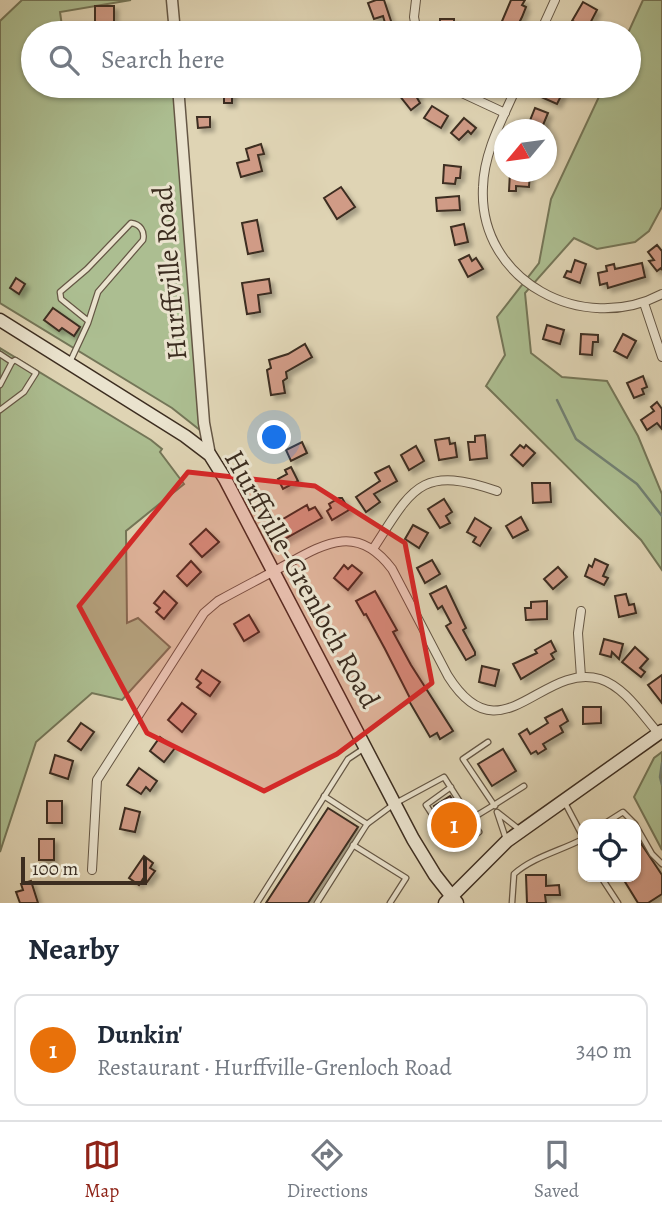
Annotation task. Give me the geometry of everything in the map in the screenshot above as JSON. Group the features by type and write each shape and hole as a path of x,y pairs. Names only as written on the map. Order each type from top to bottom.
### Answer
{"main road":[{"name":"Hurffville-Grenloch Road","path":"0,320 70,362 210,455 394,804 451,901"},
{"path":"451,901 507,841 660,733"}],"street":[{"path":"172,0 173,21"},
{"path":"415,21 416,0"},
{"path":"545,21 555,0"},
{"name":"Hurffville Road","path":"179,98 204,423 210,455"},
{"path":"473,98 505,113"},
{"path":"512,98 489,152 482,187 484,211 489,226 507,261 528,283 565,304 583,308 609,310 644,303 662,294"},
{"path":"644,303 662,358"},
{"path":"373,549 408,497 426,485 453,479 496,491"},
{"path":"92,870 97,780 204,612 218,601 332,541 354,542 373,549 392,569 454,687 468,700 486,709 514,708 557,682 581,677 600,679 617,689 660,733"},
{"path":"581,611 578,633 581,677"}],"lane":[{"path":"70,362 87,320 98,292 143,240 142,229 135,224 131,223 87,269 60,292 61,299 87,320"},
{"path":"0,354 36,373 24,392 0,410"},
{"path":"0,385 12,362"},
{"path":"488,742 463,759 494,805 507,841"},
{"path":"257,903 348,759 365,748"},
{"path":"317,903 367,824 394,804 444,777 451,787 471,818 479,832 454,848 426,805 451,787"},
{"path":"471,818 524,786"},
{"path":"324,796 367,824"},
{"path":"563,800 578,828"},
{"path":"497,812 521,830"},
{"path":"612,819 623,812 629,819"},
{"path":"641,836 662,864"},
{"path":"512,903 514,874 526,863 578,841"},
{"path":"353,845 406,878 390,903"},
{"path":"604,882 618,903"}],"highlighted area":[{"path":"188,472 315,486 405,543 432,683 337,754 264,791 147,733 79,606"}],"green space":[{"path":"22,0 131,0 60,12 61,21 21,21 21,98 180,98 205,434 172,408 0,303 0,21"},
{"path":"643,0 662,0 662,207 649,231 635,242 597,249 574,238 525,293 531,353 562,377 607,381 638,436 662,494 662,570 641,540 486,386 505,355 497,317 539,263 551,199 598,98 641,98 641,21 633,21"},
{"path":"0,348 151,440 162,449 160,452 184,484 126,531 127,623 138,618 170,647 122,700 92,693 36,742 0,852"},
{"path":"662,752 662,850 634,797 654,758"}],"building":[{"path":"384,0 391,21 384,21 383,16 374,19 368,3"},
{"path":"511,0 525,0 522,5 526,7 520,21 502,21"},
{"path":"583,2 597,10 591,21 572,21"},
{"path":"95,6 114,6 114,21 95,21"},
{"path":"224,98 232,98 232,103 224,103"},
{"path":"401,98 417,98 420,103 411,110"},
{"path":"544,98 560,98 557,104"},
{"path":"432,106 448,116 441,128 424,118"},
{"path":"535,108 548,113 546,119 531,119"},
{"path":"197,117 210,117 210,127 198,128"},
{"path":"464,118 476,128 471,134 468,131 459,140 451,133"},
{"path":"261,144 264,154 258,155 262,171 241,177 237,163 249,160 246,149"},
{"path":"444,165 461,167 460,178 456,178 455,184 443,183"},
{"path":"509,182 529,182 529,187 516,186 516,191 509,191"},
{"path":"341,187 355,207 337,219 324,198"},
{"path":"459,196 460,210 437,211 436,198"},
{"path":"257,220 263,251 248,254 242,223"},
{"path":"464,224 468,242 455,245 451,227"},
{"path":"657,245 662,251 662,270 661,268 657,271 649,261 654,260 648,252"},
{"path":"469,255 472,261 476,258 483,269 468,277 459,260"},
{"path":"575,260 586,264 580,283 564,277 567,271 571,272"},
{"path":"642,263 645,277 608,288 607,283 600,285 598,273 607,271 606,266 614,264 615,269"},
{"path":"16,278 25,284 19,294 10,288"},
{"path":"269,279 271,293 258,295 260,312 247,314 242,283"},
{"path":"53,308 80,327 74,336 62,328 59,331 44,320"},
{"path":"547,325 564,330 560,344 543,339"},
{"path":"581,334 598,335 598,342 593,342 592,355 580,354"},
{"path":"623,334 636,341 627,358 614,351"},
{"path":"305,344 312,357 286,372 287,378 283,381 285,393 271,395 267,370 271,368 269,360 288,354"},
{"path":"643,376 647,387 642,389 644,394 634,398 627,383"},
{"path":"657,402 662,409 662,429 657,423 647,430 641,420 654,411 651,407"},
{"path":"485,435 487,458 470,460 468,442 475,442 475,436"},
{"path":"449,438 450,444 455,443 457,457 439,460 435,440"},
{"path":"302,442 307,453 291,461 286,450"},
{"path":"520,445 524,448 526,445 535,453 523,466 511,455"},
{"path":"416,446 424,461 409,470 401,455"},
{"path":"389,466 397,481 374,494 380,502 366,512 356,497 380,481 375,473"},
{"path":"291,467 298,481 283,489 278,479 287,474 285,470"},
{"path":"532,483 550,483 551,502 533,503"},
{"path":"342,498 349,510 332,520 327,511 331,508 329,504"},
{"path":"444,499 452,512 446,516 450,523 440,528 428,509"},
{"path":"307,505 309,510 315,507 322,518 281,541 273,525"},
{"path":"521,517 528,530 513,538 506,526"},
{"path":"475,518 491,528 480,546 473,542 476,537 467,532"},
{"path":"413,525 428,533 419,548 405,539"},
{"path":"206,529 219,542 202,557 190,544"},
{"path":"595,559 608,565 603,576 608,578 604,585 585,576 589,565 592,567"},
{"path":"432,560 440,574 425,583 417,568"},
{"path":"191,561 201,572 187,586 177,576"},
{"path":"344,565 348,569 352,565 362,573 348,590 334,578"},
{"path":"558,567 567,577 553,589 544,579"},
{"path":"446,586 466,628 463,630 475,652 475,655 466,660 446,626 451,623 442,606 438,609 430,594"},
{"path":"164,591 177,603 164,619 156,612 160,608 154,603"},
{"path":"375,591 397,630 393,632 411,665 453,731 440,739 437,733 430,737 366,614 364,615 356,601"},
{"path":"626,594 629,605 634,604 636,613 619,617 615,596"},
{"path":"547,601 547,619 526,620 525,608 531,608 531,602"},
{"path":"249,615 259,632 244,641 234,624"},
{"path":"604,639 623,644 619,659 612,652 611,657 600,654"},
{"path":"551,641 556,651 551,654 554,659 521,679 513,664 537,653 535,650"},
{"path":"635,647 648,659 640,668 645,672 641,677 622,662"},
{"path":"482,666 499,670 495,686 479,682"},
{"path":"202,670 220,682 210,696 197,687 201,683 196,679"},
{"path":"662,675 662,703 648,685"},
{"path":"182,703 196,714 182,732 168,720"},
{"path":"583,707 601,707 601,723 583,724"},
{"path":"562,709 568,721 560,726 563,732 543,744 546,749 538,754 536,751 531,754 519,734 527,729 530,734 548,723 545,718"},
{"path":"81,723 94,732 81,750 68,741"},
{"path":"160,737 175,748 164,762 150,751"},
{"path":"503,749 516,771 492,786 478,764"},
{"path":"55,755 73,761 68,779 50,773"},
{"path":"139,768 157,781 150,791 146,787 141,794 127,785"},
{"path":"450,796 457,806 452,809 467,834 456,841 434,806"},
{"path":"47,801 62,801 62,823 47,823"},
{"path":"125,808 140,812 135,832 120,829"},
{"path":"328,808 358,827 308,903 266,903"},
{"path":"39,839 54,839 54,860 39,860"},
{"path":"641,844 662,875 662,894 648,903 638,903 625,882 641,882"},
{"path":"144,856 153,863 150,868 155,871 147,882 143,879 139,885 129,878"},
{"path":"526,875 546,875 546,886 559,885 560,895 545,895 546,903 527,903"},
{"path":"31,881 38,903 20,903 16,892 23,890 21,884"}],"waterway":[{"path":"557,400 576,439 637,484 662,516"},
{"path":"662,763 662,785"}],"place":[{"name":"Dunkin'","path":"454,825"}]}
